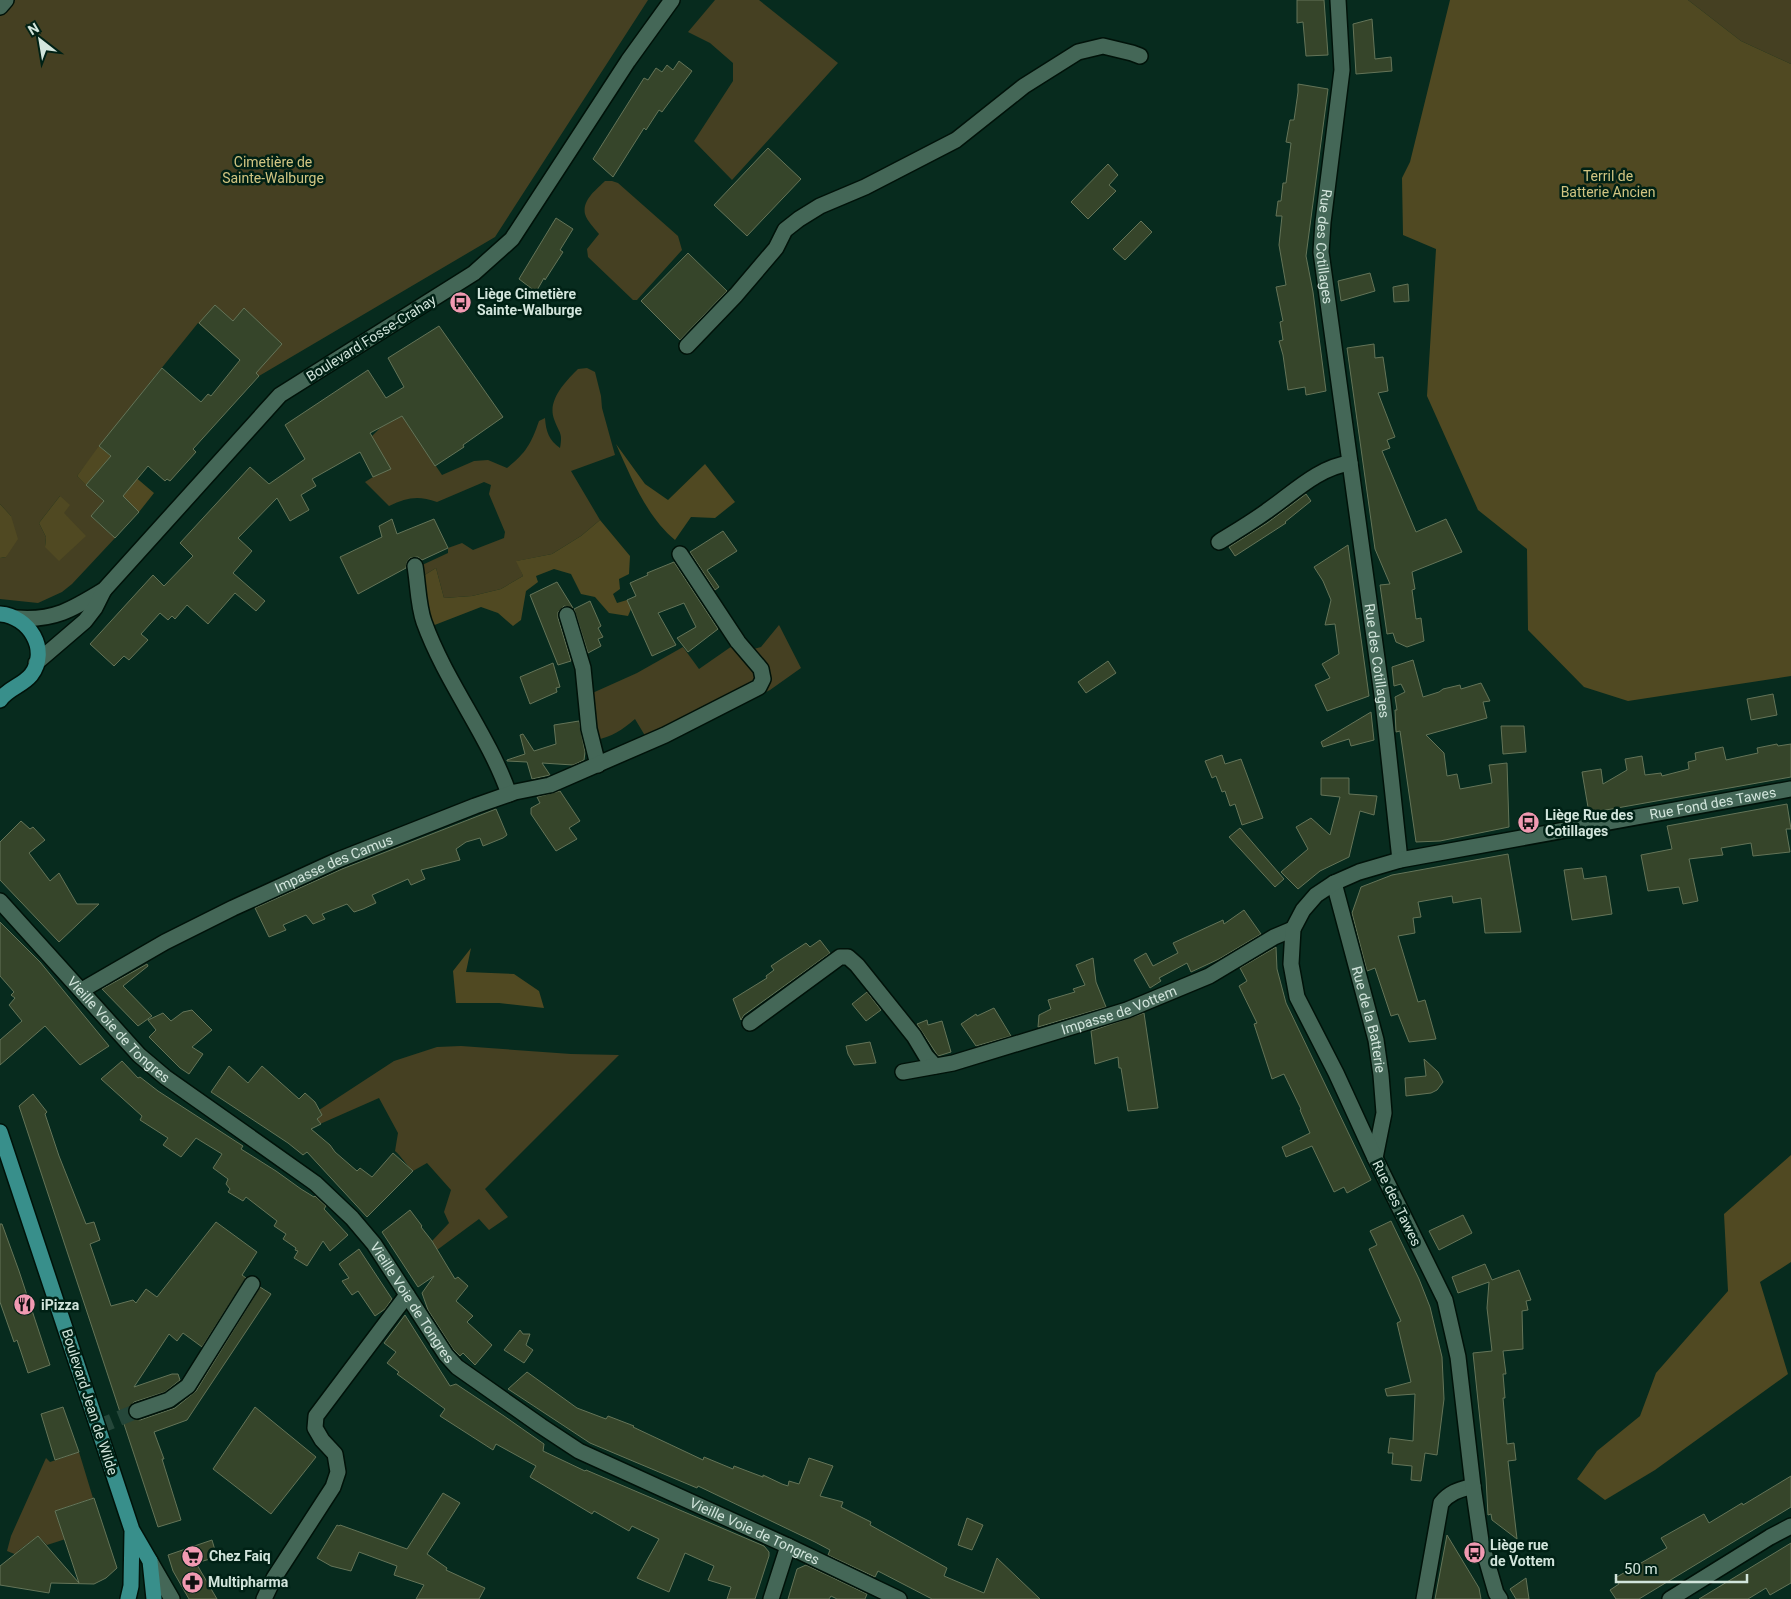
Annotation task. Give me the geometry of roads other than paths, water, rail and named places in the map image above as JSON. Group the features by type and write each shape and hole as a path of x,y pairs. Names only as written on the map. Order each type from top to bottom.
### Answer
{"main road":[{"name":"Boulevard Fosse-Crahay","path":"0,614 18,618"},
{"path":"18,618 28,626 36,639 38,651 36,663"},
{"name":"Boulevard Fosse-Crahay","path":"0,700 6,690 22,683 31,674 36,663"},
{"name":"Boulevard Jean de Wilde","path":"0,1132 132,1530 150,1561 154,1599"},
{"name":"Boulevard Jean de Wilde","path":"128,1599 131,1586 132,1530"}],"street":[{"path":"0,7 6,0"},
{"name":"Boulevard Fosse-Crahay","path":"36,663 85,621 95,608 104,590 280,395 474,273 512,239 628,61 672,0"},
{"name":"Rue des Cotillages","path":"1338,0 1342,70 1321,252 1383,702 1400,860"},
{"path":"686,346 736,295 776,248 785,230 799,219 820,206 866,187 956,140 1024,86 1078,52 1103,46 1132,52 1140,56"},
{"path":"1219,542 1328,469 1340,464 1350,463"},
{"name":"Impasse des Camus","path":"82,990 165,942 338,860 509,794 550,785 665,734 759,687 763,679 761,669 738,642 680,554"},
{"path":"415,566 423,620 428,633 497,764 509,794"},
{"name":"Boulevard Fosse-Crahay","path":"18,618 49,618 66,612 104,590"},
{"path":"567,615 583,668 589,728 598,765"},
{"name":"Rue Fond des Tawes","path":"1400,860 1791,789"},
{"name":"Rue des Tawes","path":"1400,860 1359,872 1334,883 1316,896 1303,910 1293,929 1291,964 1297,997 1336,1073 1444,1300 1458,1357 1481,1541 1496,1593 1500,1599"},
{"name":"Rue de la Batterie","path":"1334,883 1376,1040 1384,1114 1375,1158"},
{"name":"Vieille Voie de Tongres","path":"0,901 139,1055 165,1077 315,1183 352,1218 374,1244 446,1355 457,1367 580,1451 899,1599"},
{"name":"Impasse de Vottem","path":"903,1072 960,1060 1128,1010 1209,976 1274,937 1293,929"},
{"path":"750,1023 840,957 848,957 857,965 914,1036 926,1056 935,1066"},
{"path":"137,1411 169,1400 188,1386 252,1284"},
{"path":"264,1599 274,1578 333,1488 338,1472 335,1454 322,1440 315,1428 316,1416 407,1295"},
{"path":"1424,1599 1441,1503 1448,1494 1473,1486"},
{"path":"1670,1599 1791,1526"},
{"path":"771,1599 788,1546"},
{"path":"150,1561 172,1599"}],"tunnel":[{"path":"98,1427 137,1411"}],"place":[{"name":"Liège Cimetière Sainte-Walburge","path":"461,302"},
{"name":"Liège Rue des Cotillages","path":"1529,823"},
{"name":"iPizza","path":"25,1305"},
{"name":"Liège rue de Vottem","path":"1474,1553"},
{"name":"Chez Faiq","path":"193,1556"},
{"name":"Multipharma","path":"192,1582"}],"park label":[{"name":"Cimetière de Sainte-Walburge","path":"273,170"},
{"name":"Terril de Batterie Ancien","path":"1608,184"}]}
